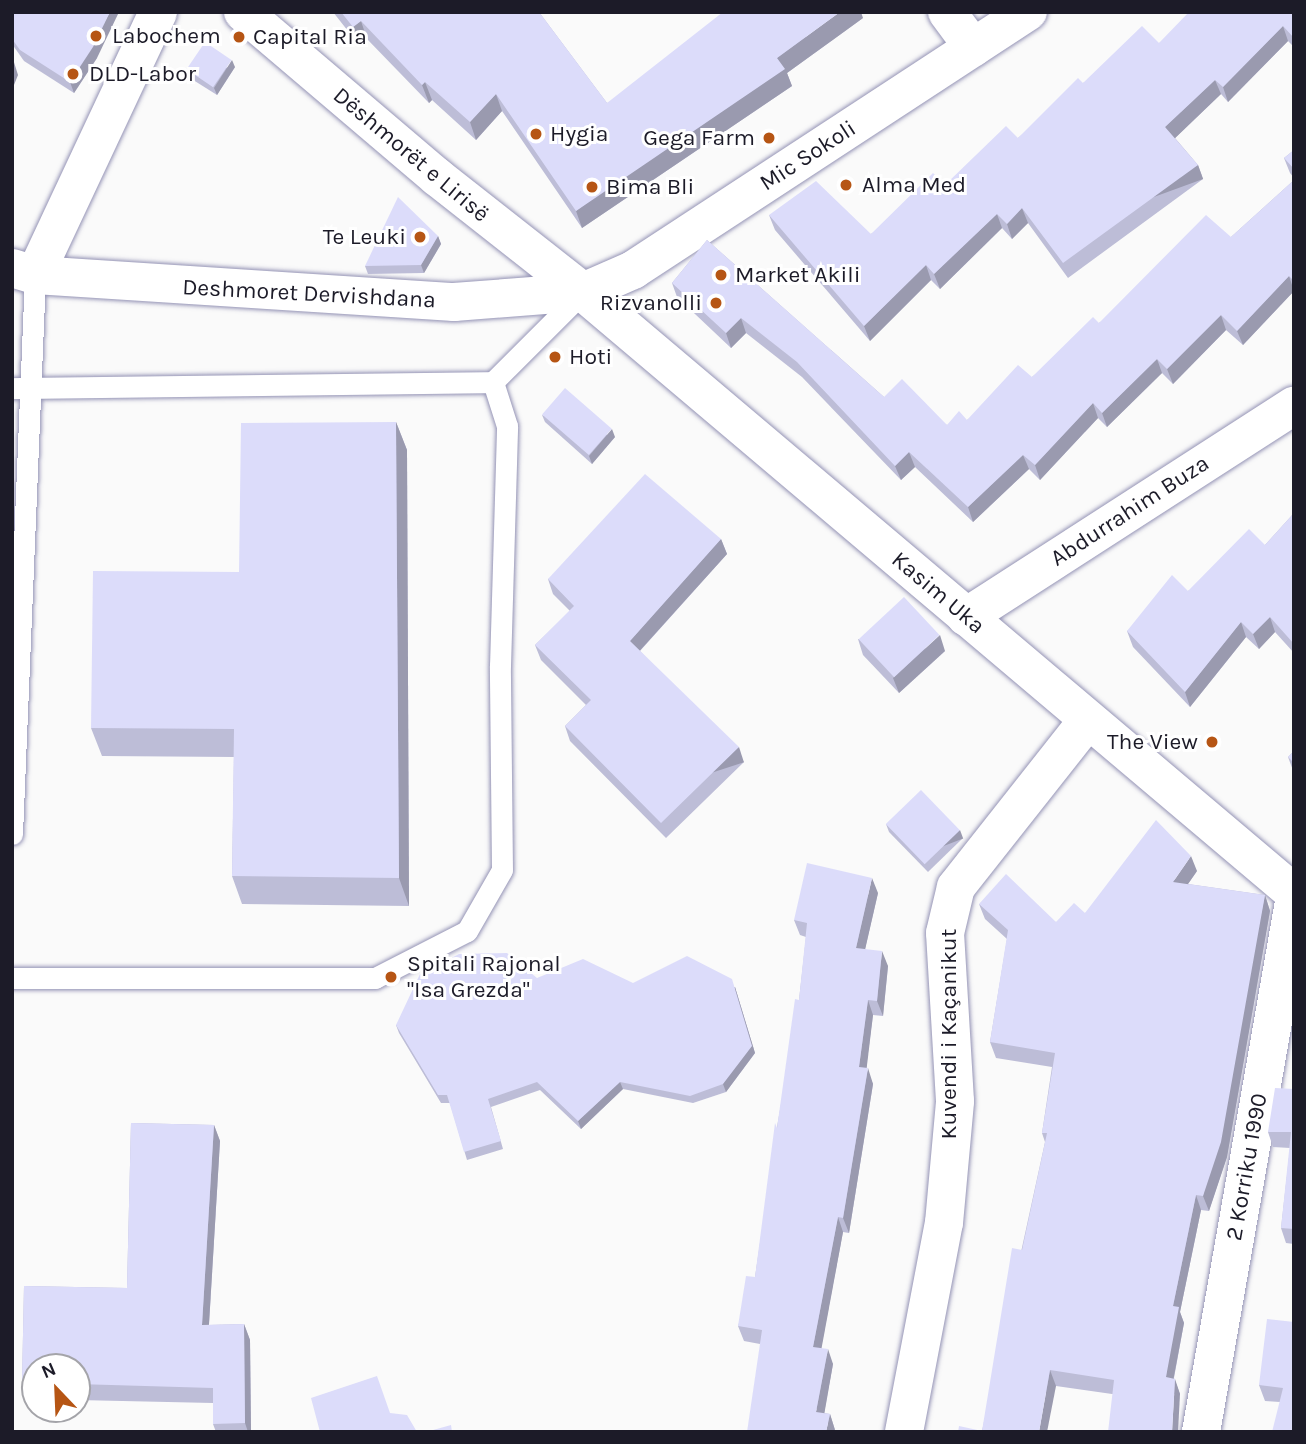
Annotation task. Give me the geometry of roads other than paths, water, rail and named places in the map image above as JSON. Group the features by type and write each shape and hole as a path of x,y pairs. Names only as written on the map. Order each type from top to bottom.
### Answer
{"street":[{"path":"23,272 158,12"},
{"name":"Dëshmorët e Lirisë","path":"243,12 437,177 583,292"},
{"path":"947,12 973,47"},
{"name":"Mic Sokoli","path":"583,292 633,270 1028,12"},
{"name":"Deshmoret Dervishdana","path":"23,272 454,302 583,292"},
{"name":"Kasim Uka","path":"583,292 1087,721 1294,893"},
{"name":"Abdurrahim Buza","path":"966,617 1294,406"},
{"name":"Kuvendi i Kaçanikut","path":"904,1432 944,1223 955,1101 945,933 956,887 1087,721"},
{"name":"2 Korriku 1990","path":"1201,1432 1294,902"}],"lane":[{"path":"12,834 23,272"},
{"path":"21,387 493,382 583,292"},
{"path":"12,978 375,978 467,931 502,870 500,666 507,426 493,382"}],"place":[{"name":"Labochem","path":"96,36"},
{"name":"Capital Ria","path":"239,37"},
{"name":"DLD-Labor","path":"73,74"},
{"name":"Hygia","path":"536,134"},
{"name":"Gega Farm","path":"769,138"},
{"name":"Alma Med","path":"846,185"},
{"name":"Bima Bli","path":"592,187"},
{"name":"Te Leuki","path":"420,237"},
{"name":"Market Akili","path":"721,275"},
{"name":"Rizvanolli","path":"716,303"},
{"name":"Hoti","path":"555,357"},
{"name":"The View","path":"1212,742"},
{"name":"Spitali Rajonal \"Isa Grezda\"","path":"391,977"}]}
